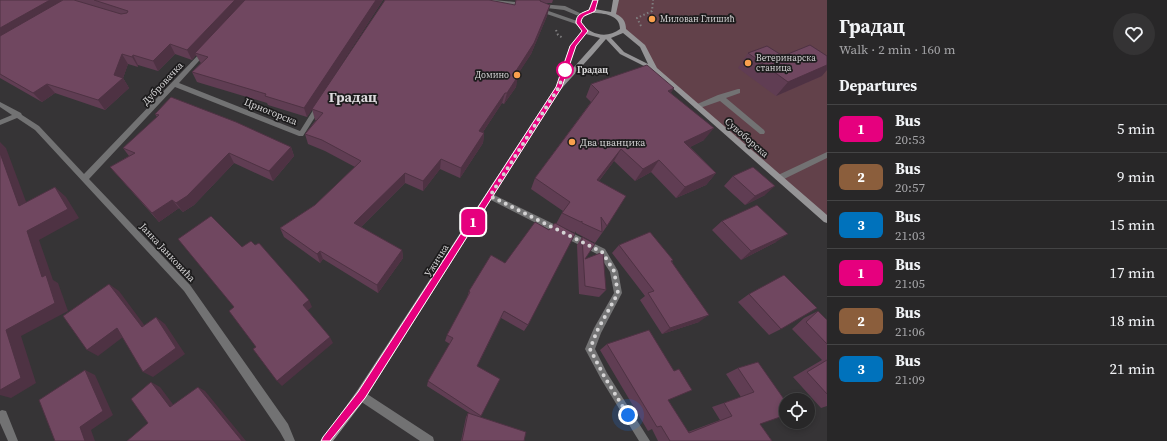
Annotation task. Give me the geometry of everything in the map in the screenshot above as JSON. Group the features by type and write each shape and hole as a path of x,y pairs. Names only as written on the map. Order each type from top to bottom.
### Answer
{"main road":[{"path":"592,11 595,0"},
{"path":"616,0 613,14 592,11 581,15 578,23 585,31 606,37 614,36 623,30"},
{"name":"Сувоборска","path":"613,14 622,22 623,30 643,46 654,70"},
{"name":"Ужичка","path":"559,87 573,46 585,31"},
{"name":"Сувоборска","path":"606,37 622,53 654,70 827,220"},
{"name":"Ужичка","path":"326,441 361,395 559,87 606,37"}],"street":[{"path":"477,0 565,8 581,15"},
{"path":"524,5 561,16 578,23"},
{"name":"Дубровачка","path":"85,178 211,45"},
{"name":"Црногорска","path":"175,84 301,134 323,100"},
{"path":"697,107 738,90"},
{"path":"720,97 762,132"},
{"name":"Јанка Јанковића","path":"0,104 37,128 188,288 284,428 290,441"},
{"path":"0,123 19,115"},
{"path":"779,178 827,155"},
{"path":"490,196 602,252 610,264 614,271 618,293 597,331 590,349 604,376 645,441"},
{"path":"361,395 429,441"},
{"path":"2,415 13,441"}],"path":[{"path":"643,30 638,18 652,11 653,0"}],"shaded area":[{"path":"616,0 827,0 827,220 654,69 643,46 623,30 623,26 613,14"}],"building":[{"path":"0,0 50,0 0,28"},
{"path":"63,0 74,0 121,14 127,13 128,11 94,0 235,0 187,50 170,44 153,61 133,55 132,57 122,54 114,75 123,78 98,100 47,84 33,93 0,74 0,36"},
{"path":"245,0 376,0 304,108 265,96 266,94 192,72 208,57 195,53"},
{"path":"385,0 489,0 515,5 516,0 540,0 550,5 534,43 514,74 518,76 479,131 484,133 461,168 441,159 423,181 405,173 354,223 402,250 377,285 320,251 317,254 280,228 315,205 361,161 322,140 305,134 323,113 312,109"},
{"path":"810,45 827,56 827,65 788,82 748,53 767,46 783,56"},
{"path":"647,65 674,88 668,91 714,128 684,142 716,173 685,187 659,160 643,169 621,149 597,180 626,196 607,226 601,217 602,232 582,223 582,221 581,222 562,213 570,202 535,178 599,92 591,84"},
{"path":"171,97 236,122 291,147 269,171 229,153 187,196 176,203 172,200 152,213 110,167 135,153 123,148 159,115 155,114"},
{"path":"0,153 19,206 55,187 68,209 27,231 42,277 46,275 55,303 6,330 21,378 0,390"},
{"path":"753,167 775,186 755,196 733,176"},
{"path":"757,205 788,234 751,251 722,221"},
{"path":"211,216 242,247 251,241 255,245 259,243 309,300 303,305 330,337 277,381 253,349 256,347 229,311 234,307 178,239"},
{"path":"535,222 549,230 555,223 575,234 528,325 504,311 477,366 500,379 481,416 428,381 453,338 447,335 470,292 469,291 491,255 505,263"},
{"path":"650,232 673,260 671,261 709,315 670,328 648,293 654,291 619,245"},
{"path":"582,237 595,244 585,259 603,252 606,290 585,286"},
{"path":"784,275 817,308 781,329 749,294"},
{"path":"109,284 142,327 156,317 176,348 143,372 117,328 87,350 63,316"},
{"path":"818,311 827,320 827,344 806,322"},
{"path":"649,330 674,371 679,369 692,390 668,400 689,433 732,416 724,403 754,392 738,368 758,362 780,393 779,417 760,424 772,441 670,441 661,426 657,427 607,344"},
{"path":"827,360 827,394 807,372"},
{"path":"85,370 103,411 80,427 85,441 55,441 39,400"},
{"path":"151,382 170,407 198,387 242,441 127,441 148,423 131,399"},
{"path":"468,413 526,432 524,441 462,441"}],"bus line":[{"name":"1","path":"326,441 361,395 415,313 559,87 573,46 585,31 578,23 579,18 586,12 592,11 595,0"}],"place":[{"name":"Милован Глишић","path":"652,19"},
{"name":"Ветеринарска станица","path":"748,63"},
{"name":"Градац","path":"565,70"},
{"name":"Домино","path":"517,75"},
{"name":"Два цванцика","path":"572,142"}],"district":[{"name":"Градац","path":"353,97"}],"route":[{"path":"565,70 566,66 559,87 490,196 602,252 614,271 618,293 597,331 590,349 604,376 628,415"}]}
